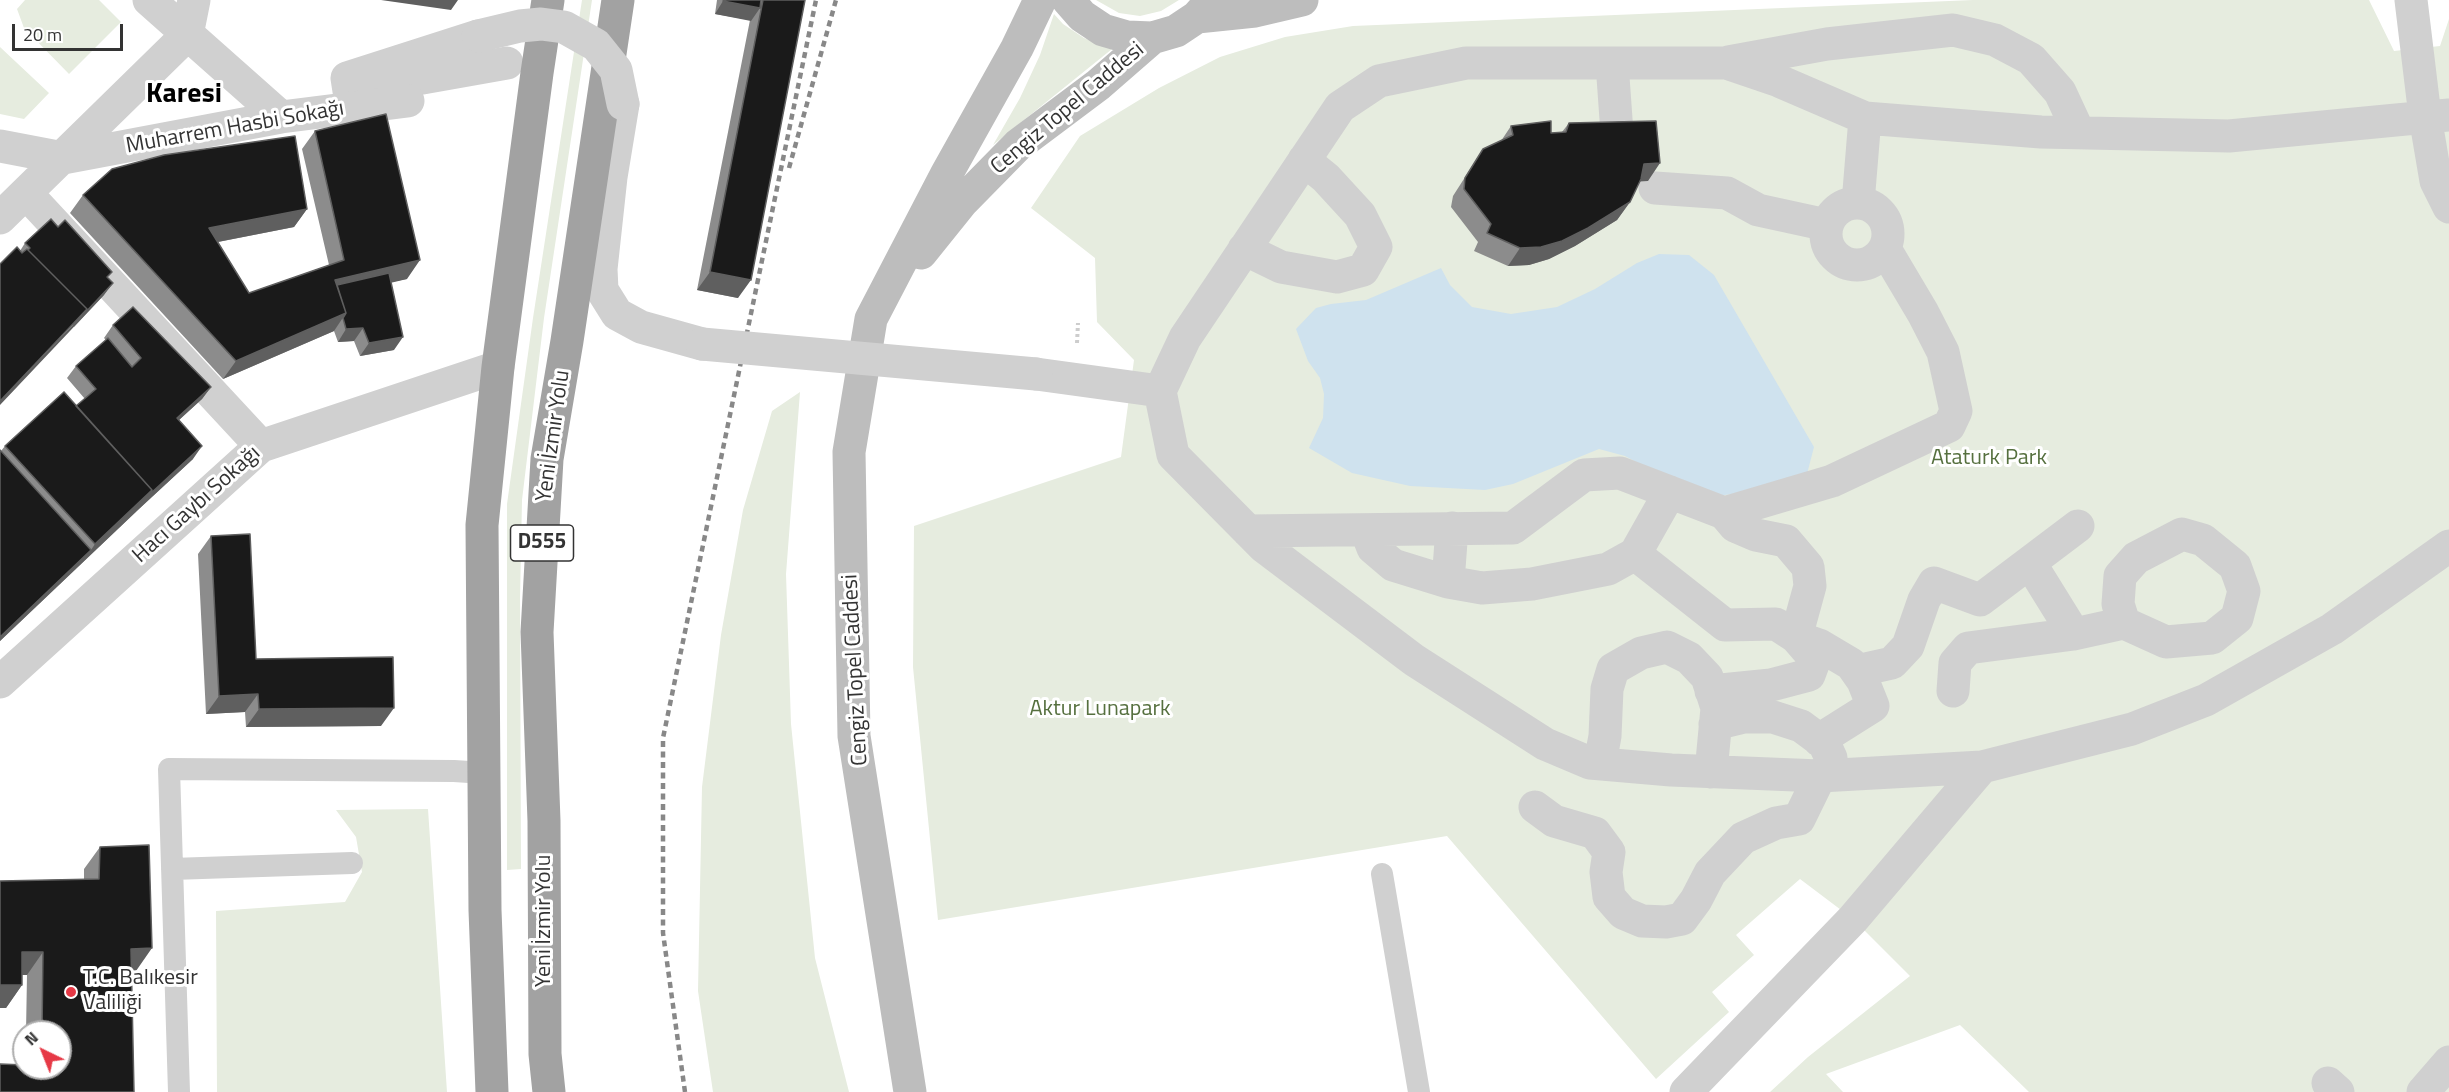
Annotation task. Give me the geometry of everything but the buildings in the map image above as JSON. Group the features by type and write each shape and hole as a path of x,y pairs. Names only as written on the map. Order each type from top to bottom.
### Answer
{"highway":[{"name":"D555","path":"492,1092 485,910 482,525 498,367 548,0"},
{"name":"Yeni İzmir Yolu","path":"549,1092 545,1054 544,821 537,632 547,459 618,0"}],"main road":[{"name":"Cengiz Topel Caddesi","path":"910,1092 854,736 849,452 871,319 946,175 1017,48 1040,0"},
{"name":"Cengiz Topel Caddesi","path":"1068,0 1082,16 1103,30 1127,37 1152,38 1176,31 1205,9 1255,11 1302,0"},
{"name":"Cengiz Topel Caddesi","path":"871,319 962,202 1018,145 1098,85 1152,38"}],"street":[{"path":"149,0 281,117"},
{"path":"0,218 187,35 194,0"},
{"path":"2411,0 2437,116 2436,181 2449,207"},
{"path":"507,63 349,91 347,78 478,36 520,26 541,24 564,27 596,45 616,70 623,104 611,177 601,269 602,290 617,314 641,327 702,344 1036,374 1160,391"},
{"path":"2079,133 2060,92 2031,59 1995,40 1953,30 1827,44 1726,63 1466,63 1379,81 1340,107 1185,338 1160,391 1173,455 1263,546 1414,660 1545,744 1590,763 1711,772 1829,776 1982,767 2132,729 2206,700 2332,629 2449,546"},
{"path":"1612,63 1617,133"},
{"path":"1726,63 1779,81 1865,118 2079,133 2229,136 2437,116"},
{"name":"Muharrem Hasbi Sokağı","path":"63,158 281,117 408,101"},
{"path":"1858,203 1865,118"},
{"path":"0,146 63,158"},
{"path":"1244,249 1281,267 1337,277 1363,270 1376,247 1360,215 1326,178 1304,160"},
{"path":"1655,188 1727,193 1758,210 1827,225"},
{"path":"26,193 261,446"},
{"path":"1858,203 1869,205 1878,211 1888,228 1888,239 1879,258 1870,263 1849,265 1840,261 1827,244 1827,225 1839,209 1848,204 1858,203"},
{"path":"1724,513 1832,482 1949,426 1956,411 1943,352 1885,249"},
{"name":"Hacı Gaybı Sokağı","path":"0,682 261,446 498,367"},
{"path":"1248,531 1513,528 1584,475 1620,473 1724,513 1735,526 1756,535 1786,541 1808,567 1810,586 1796,637"},
{"path":"1366,530 1373,548 1393,565 1449,582 1482,588 1533,584 1608,569 1635,554 1670,492"},
{"path":"1856,671 1892,663 1908,646 1924,600 1934,584 1980,600 2078,526"},
{"path":"1449,582 1452,528"},
{"path":"1635,554 1725,625"},
{"path":"2030,563 2074,634"},
{"path":"1953,691 1955,663 1968,648 2074,634 2124,622"},
{"path":"1678,652 1725,625 1776,624 1796,637 1819,645 1851,664 1863,681 1873,706 1819,740"},
{"path":"1711,691 1771,685 1809,675 1815,659 1796,637"},
{"path":"1600,763 1605,736 1607,689 1613,669 1641,653 1666,647 1689,658 1707,677 1717,708 1711,772"},
{"path":"1535,807 1554,821 1595,833 1609,852 1606,872 1609,897 1623,913 1642,921 1666,922 1682,919 1696,900 1710,873 1743,838 1776,822 1798,819 1829,776 1824,743 1801,726 1773,717 1744,717 1715,724"},
{"path":"1686,1092 1853,919 1982,767"},
{"path":"2423,1092 2449,1062"}],"lane":[{"path":"179,1092 169,769 484,773"},
{"path":"172,868 352,863"},
{"path":"1382,874 1419,1092"}],"green space":[{"path":"25,0 99,0 121,22 69,74 24,28 17,9"},
{"path":"582,0 592,0 544,318 522,500 521,869 507,870 507,504"},
{"path":"1096,0 1179,0 1161,11 1140,16 1119,13"},
{"name":"Ataturk Park","path":"1973,0 2369,0 2394,51 2440,46 2449,19 2449,1092 2029,1092 1960,1025 1826,1074 1843,1092 1770,1092 1808,1057 1910,976 1853,919 1800,879 1736,935 1754,955 1712,992 1729,1012 1656,1079 1447,836 938,920 913,667 914,526 1121,457 1134,360 1097,322 1095,258 1031,208 1080,136 1159,88 1220,57 1285,37 1353,26"},
{"path":"1054,14 1063,24 1084,38 1112,49 993,145 1020,98 1040,55"},
{"path":"0,47 49,93 24,119 0,114"},
{"path":"800,392 786,574 791,724 815,958 849,1092 713,1092 698,991 702,787 721,635 743,510 772,411"},
{"path":"428,809 447,1092 217,1092 216,911 345,902 362,872 356,837 336,810"}],"water":[{"path":"1659,254 1689,255 1714,275 1814,447 1807,474 1758,491 1716,496 1666,478 1625,456 1599,449 1513,484 1485,490 1410,486 1352,473 1309,448 1323,418 1324,394 1320,378 1308,361 1296,329 1316,308 1366,300 1441,268 1450,285 1472,307 1511,314 1557,307 1595,289 1637,263"}],"railway":[{"path":"685,1092 663,933 663,738 816,0"},
{"path":"789,168 836,0"}],"place":[{"name":"T.C. Balıkesir Valiliği","path":"71,992"}],"district":[{"name":"Karesi","path":"184,95"}],"park label":[{"name":"Aktur Lunapark","path":"1100,710"}]}
